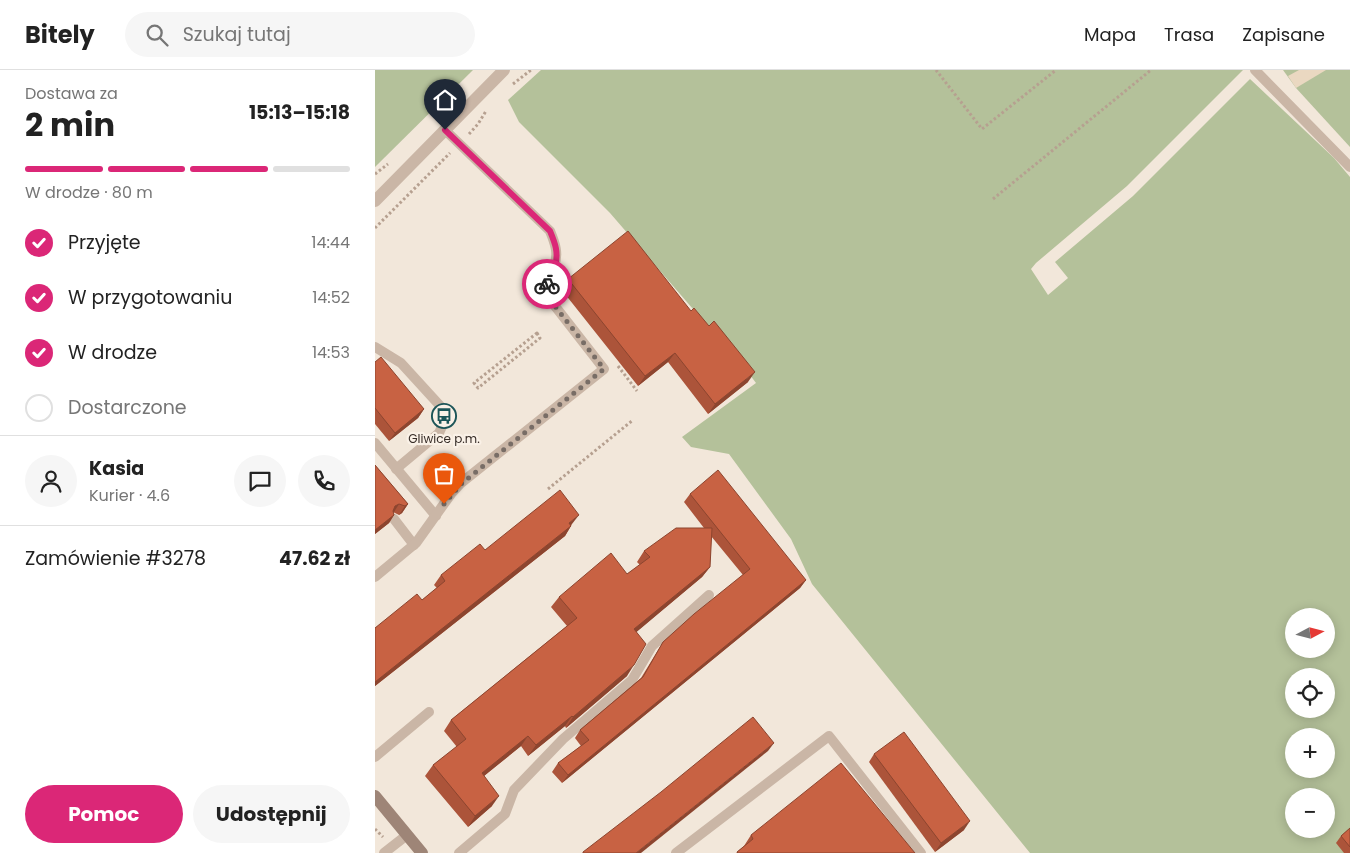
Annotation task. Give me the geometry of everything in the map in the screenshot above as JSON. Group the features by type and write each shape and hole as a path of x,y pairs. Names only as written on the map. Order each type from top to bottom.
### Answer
{"main road":[{"path":"375,796 422,853"}],"street":[{"path":"375,201 504,70"}],"lane":[{"path":"1255,70 1350,167"},
{"path":"375,577 414,545 451,494 461,484 604,369 551,301 546,291 547,282 555,266 557,254 550,231 445,130"},
{"path":"375,347 401,363 443,409 444,422 439,433 396,469"},
{"path":"375,443 436,516"},
{"path":"394,520 414,545"},
{"path":"459,853 505,814 514,790 563,739 632,680 651,646 709,595"},
{"path":"375,757 429,712"},
{"path":"676,853 829,736 921,853"},
{"path":"384,853 407,835"}],"path":[{"path":"936,70 981,129 1056,70"},
{"path":"993,199 1151,70"},
{"path":"537,334 540,338 478,388 474,384 537,334"},
{"path":"548,489 633,420"}],"green space":[{"path":"375,70 473,70 375,167"},
{"path":"541,70 1243,70 1127,186 1031,269 1048,295 1068,278 1055,262 1133,196 1250,79 1334,158 1350,177 1350,853 1030,853 812,584 791,539 729,454 691,447 682,437 756,383 610,213 519,122 508,100"},
{"path":"1283,70 1350,70 1350,147 1296,88"}],"shaded area":[{"path":"1299,70 1326,70 1296,88 1288,76"}],"building":[{"path":"628,231 691,311 694,308 709,326 714,321 755,372 715,404 675,353 645,376 568,279"},
{"path":"381,357 424,409 395,433 375,408 375,362"},
{"path":"375,465 408,504 405,506 399,504 395,506 394,515 375,530"},
{"path":"718,470 806,580 568,775 558,763 589,740 580,730 643,677 663,642 694,614 750,569 690,494"},
{"path":"560,490 579,515 569,523 571,526 375,682 375,628 417,594 422,600 445,581 441,575 480,544 485,550"},
{"path":"676,528 712,528 710,567 634,629 646,644 634,665 573,717 536,745 528,736 482,773 499,796 475,816 433,765 466,739 451,720 577,618 559,597 611,553 627,574 650,557 644,551"},
{"path":"753,717 774,743 636,853 583,853 661,792"},
{"path":"904,732 970,821 941,843 874,754"},
{"path":"841,763 915,853 737,852 753,839 751,835"},
{"path":"1350,828 1350,847 1341,836"}],"way so far":[{"path":"444,504 461,484 604,369 551,301 546,291 547,284"}],"place":[{"name":"Gliwice p.m.","path":"444,416"}],"route":[{"path":"445,130 550,231 557,254 555,266 547,284"}]}
